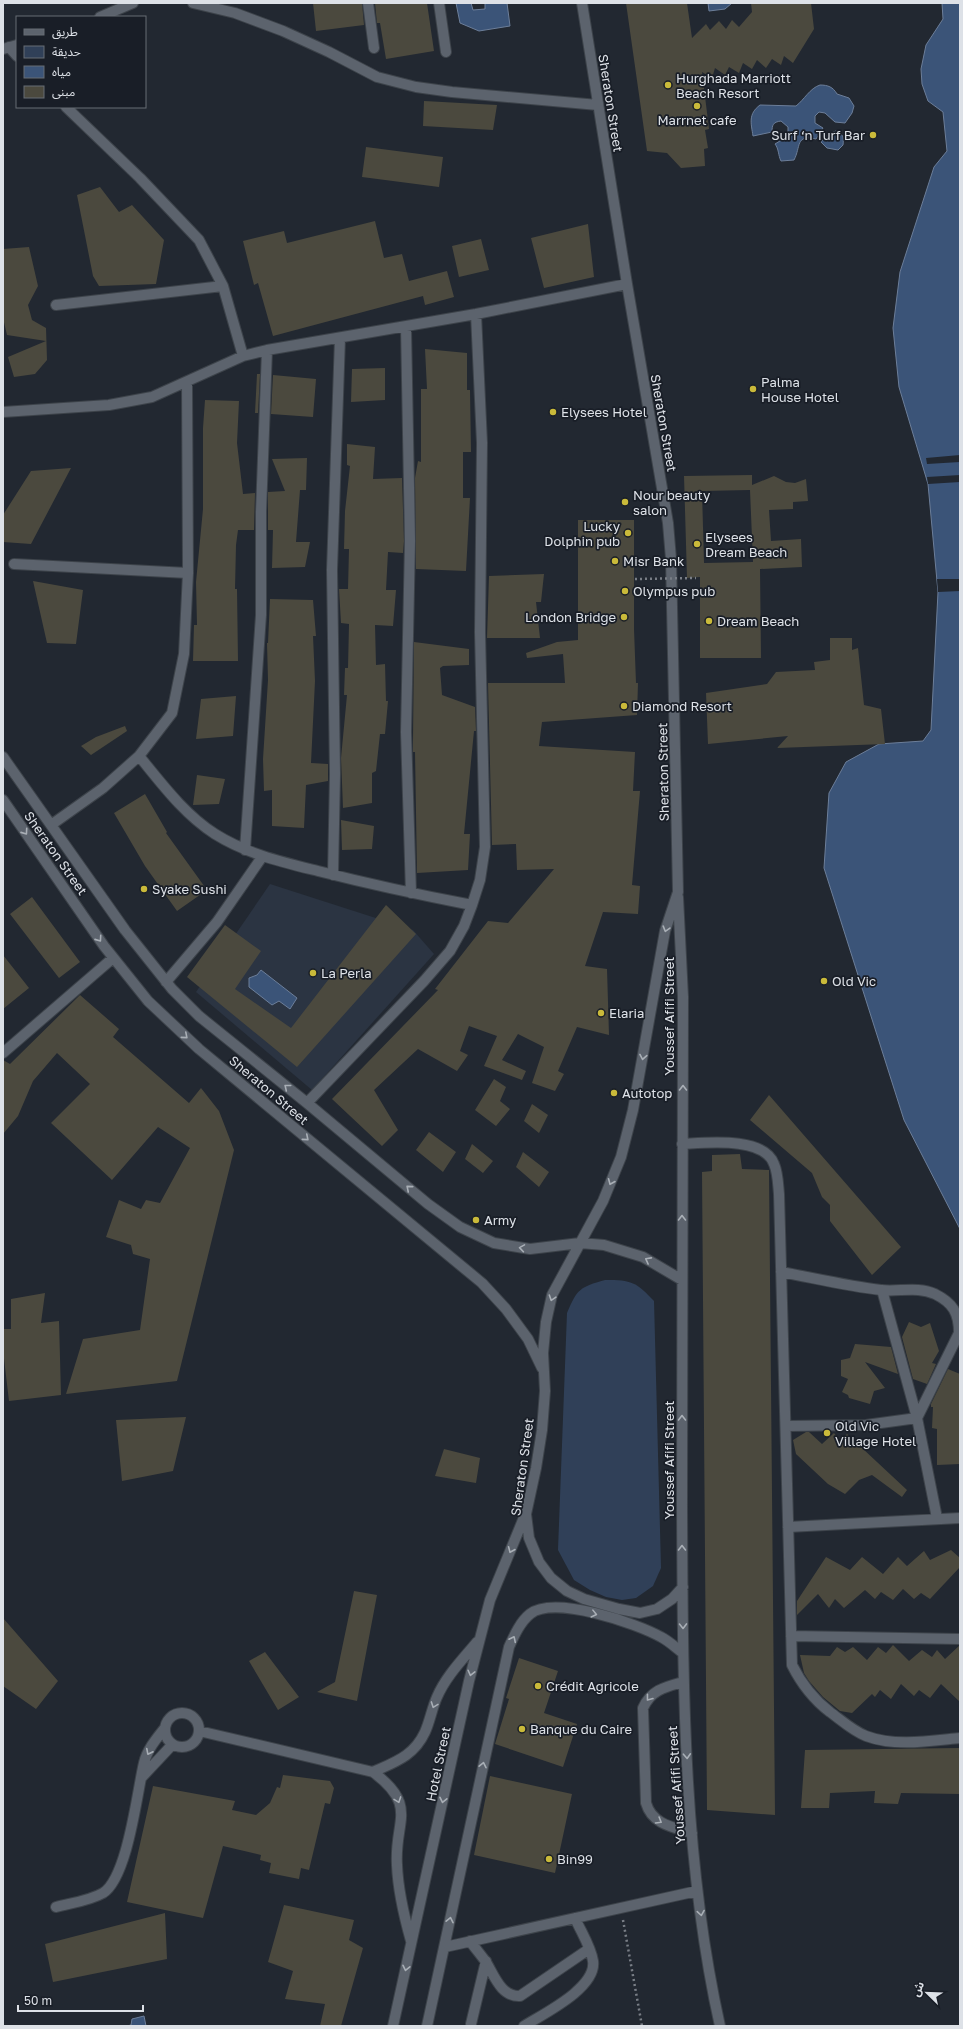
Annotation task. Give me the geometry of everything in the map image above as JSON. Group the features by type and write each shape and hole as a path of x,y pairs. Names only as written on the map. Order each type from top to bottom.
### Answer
{"street":[{"path":"102,16 133,3"},
{"path":"193,3 235,13 322,49 377,77 416,87 452,92 598,105"},
{"path":"368,3 374,48"},
{"path":"439,3 446,52"},
{"name":"Sheraton Street","path":"582,3 627,284 659,469 671,559 678,892 665,931 633,1110 621,1157 603,1201 552,1295 546,1322 543,1353 545,1391 542,1430 536,1468 526,1514 529,1538 538,1562 551,1578 567,1591 584,1599 619,1609 640,1613 657,1609 672,1599 683,1587"},
{"path":"67,108 140,178 199,240 223,286 243,356"},
{"path":"3,412 109,405 152,397 187,383 243,356 267,350 406,327 627,284"},
{"path":"56,305 223,286"},
{"path":"307,1103 424,981 450,951 464,926 480,880 485,847 480,632 482,443 476,314"},
{"path":"406,327 410,534 406,732 411,893"},
{"path":"333,875 335,774 332,570 340,338"},
{"path":"246,850 261,615 261,512 267,350"},
{"path":"51,825 103,788 139,756 172,714 184,654 188,573 187,383"},
{"path":"14,564 188,573"},
{"path":"139,756 180,805 215,834 246,850 262,857 333,875 472,905"},
{"name":"Sheraton Street","path":"3,757 125,930 166,982 198,1016 307,1103 428,1204 460,1227 494,1243 530,1249 580,1243 604,1245 643,1257 682,1280"},
{"name":"Sheraton Street","path":"3,800 113,958 148,1001 173,1026 482,1283 506,1309 528,1339 544,1373"},
{"path":"166,982 217,922 262,857"},
{"name":"Youssef Afifi Street","path":"678,892 683,998 683,1682 697,1892 713,1994 720,2026"},
{"path":"3,1053 113,958"},
{"path":"682,1144 729,1143 747,1145 765,1152 774,1162 779,1194 792,1665 801,1683 817,1701 842,1722 865,1736 889,1741 916,1742 960,1738"},
{"path":"781,1272 882,1290 920,1290 935,1294 953,1306 959,1320 959,1333 917,1418"},
{"path":"882,1290 917,1418 937,1518"},
{"path":"786,1426 866,1425 917,1418"},
{"name":"Hotel Street","path":"393,2026 480,1638 490,1600 526,1514"},
{"path":"788,1526 960,1518"},
{"path":"427,2026 509,1647 516,1631 530,1614 544,1607 571,1608 618,1620 662,1637 683,1653"},
{"path":"618,1620 619,1609"},
{"path":"791,1636 960,1639"},
{"path":"372,1772 405,1758 416,1747 425,1732 437,1696 448,1678 480,1638"},
{"path":"683,1682 659,1689 646,1700 643,1708 646,1803 648,1812 654,1819 692,1833"},
{"path":"56,1907 91,1898 104,1892 112,1883 119,1871 126,1848 144,1763 148,1753 164,1729 167,1720 174,1714 183,1712 191,1715 198,1722 199,1731 197,1740 190,1746 181,1748 172,1745 166,1738 164,1729"},
{"path":"199,1731 372,1772 387,1782 400,1803 402,1814 396,1863 399,1896 411,1943"},
{"path":"142,1777 172,1745"},
{"path":"445,1947 697,1892"},
{"path":"524,2026 586,1984 591,1974 593,1962 575,1918"},
{"path":"470,1941 486,1961 505,1993 514,1996 520,1996 588,1949"},
{"path":"471,2024 486,1961"}],"path":[{"path":"636,579 696,578"},
{"path":"621,1908 642,2026"}],"shaded area":[{"name":"La Perla","path":"270,884 413,930 434,954 312,1090 196,992"}],"green space":[{"path":"605,1280 633,1283 654,1301 661,1568 653,1586 636,1598 622,1600 606,1597 590,1590 574,1580 558,1550 567,1313 580,1290"}],"water":[{"path":"456,3 471,3 473,10 485,9 485,3 507,3 510,26 479,31 460,23"},
{"path":"708,3 732,3 725,9 709,11"},
{"path":"942,3 960,3 960,1229 904,1120 824,868 829,793 846,762 879,744 923,741 931,730 938,592 928,484 899,387 893,328 900,272 934,167 947,151 943,112 928,101 922,84 921,69 926,45 943,19"},
{"path":"820,85 830,87 837,94 849,98 854,106 852,113 845,123 835,122 825,113 819,112 815,116 815,123 823,128 816,139 805,138 800,143 794,160 781,161 775,144 788,136 788,127 781,121 778,121 772,127 772,132 753,136 752,115 756,108 760,105 796,106 810,91"},
{"path":"836,131 842,136 843,145 838,150 827,148 821,142 828,134"},
{"path":"261,970 297,998 290,1009 279,1001 272,1005 249,987 249,978 257,975"},
{"path":"144,2016 146,2026 127,2026 131,2025 132,2019"}],"pier":[{"path":"960,455 960,462 927,464 926,458"},
{"path":"960,475 960,482 928,484 927,477"},
{"path":"937,579 960,579 960,591 938,592"}],"building":[{"path":"313,3 362,3 364,25 316,31"},
{"path":"375,3 427,3 434,51 386,59 380,23 377,23"},
{"name":"Hurghada Marriott Beach Resort","path":"626,3 687,3 692,38 706,24 710,30 719,21 726,29 732,20 739,27 752,12 751,3 811,3 814,29 793,63 784,56 781,65 772,59 766,68 757,60 752,69 743,63 739,73 729,67 725,75 715,68 712,78 702,72 709,129 705,130 708,148 704,149 705,166 681,168 667,153 647,151"},
{"path":"424,101 497,105 493,130 423,126"},
{"path":"366,147 443,157 439,187 362,177"},
{"path":"100,187 119,212 132,205 164,240 156,284 99,286 93,276 77,195"},
{"path":"375,221 384,258 402,254 409,281 447,271 454,297 425,305 423,296 273,336 258,283 254,285 243,241 284,231 287,243"},
{"path":"588,224 594,277 544,288 531,238"},
{"path":"481,239 489,270 459,277 452,246"},
{"path":"29,247 38,286 28,305 32,320 46,328 47,360 35,374 14,377 8,357 46,341 7,335 3,318 3,249"},
{"path":"425,349 467,353 467,390 470,390 471,452 463,452 463,498 470,498 466,571 416,569 415,478 418,461 421,462 421,389 427,389"},
{"path":"385,368 385,400 351,402 352,369"},
{"path":"257,374 260,374 258,413 255,413"},
{"path":"273,375 316,379 313,417 271,414"},
{"path":"205,400 239,401 237,443 243,494 255,493 254,530 238,530 236,545 235,589 237,589 238,661 193,661 194,625 197,625 196,582 203,509 203,428"},
{"path":"347,444 375,447 373,479 402,478 404,541 403,553 388,552 386,590 396,590 393,626 375,625 376,665 385,664 386,701 388,701 385,734 380,734 376,771 372,773 372,803 343,808 341,758 347,695 344,695 345,668 348,668 349,624 341,623 339,589 348,589 349,549 344,549 345,511 350,466 347,465"},
{"path":"307,458 306,490 300,490 296,542 310,542 305,567 272,568 273,530 268,530 268,492 285,491 272,459"},
{"path":"71,468 31,544 3,542 3,515 31,471"},
{"path":"752,475 752,485 774,476 786,482 795,483 806,479 808,501 793,502 793,509 769,510 771,541 801,539 802,567 760,569 761,658 700,658 700,577 687,578 684,476","holes":["750,490 753,562 704,563 702,491"]},
{"path":"578,520 634,520 634,629 636,683 638,683 637,715 542,722 539,746 635,752 633,791 640,791 632,885 640,886 638,914 603,912 585,966 607,969 609,1035 577,1027 558,1071 564,1074 555,1091 532,1083 544,1047 518,1034 502,1060 526,1071 522,1080 484,1066 497,1036 469,1026 460,1051 468,1055 457,1071 418,1049 374,1090 398,1130 382,1146 332,1099 438,990 435,989 488,921 508,923 554,869 517,870 516,844 492,845 488,683 565,683 563,654 527,658 526,653 557,642 578,640"},
{"path":"544,574 541,602 536,602 540,638 487,638 489,576"},
{"path":"33,581 83,590 76,644 47,643"},
{"path":"270,599 313,600 316,636 313,636 315,681 311,763 328,764 328,781 306,785 304,828 272,826 272,790 264,791 263,759 268,680 267,643"},
{"path":"830,638 852,638 852,650 858,648 864,705 881,709 885,744 777,748 788,736 708,744 706,693 767,684 776,672 815,670 814,662 830,660"},
{"path":"414,642 469,649 469,665 443,666 440,668 442,695 475,707 476,731 474,731 464,834 470,834 468,870 417,873 415,752 413,752"},
{"path":"236,696 233,736 196,739 201,699"},
{"path":"125,726 127,731 91,755 81,746 96,737"},
{"path":"197,775 225,779 219,804 193,805"},
{"path":"145,794 167,832 166,833 207,890 177,911 145,866 114,813"},
{"path":"341,820 374,826 372,849 342,850"},
{"path":"32,897 80,962 59,978 10,914"},
{"path":"386,905 416,934 297,1067 187,977 225,925 261,951 235,989 291,1028"},
{"path":"3,955 29,988 3,1009"},
{"path":"80,995 119,1029 113,1037 189,1103 201,1088 219,1111 234,1150 177,1381 66,1394 83,1339 140,1330 150,1259 133,1254 131,1245 106,1237 119,1200 141,1209 146,1200 160,1203 190,1148 158,1127 112,1180 51,1123 90,1084 57,1053 33,1081 18,1116 3,1134 3,1060 10,1064"},
{"path":"494,1079 506,1087 500,1101 510,1109 496,1126 475,1110"},
{"path":"769,1095 901,1247 872,1275 830,1221 830,1205 822,1197 812,1173 750,1120"},
{"path":"532,1104 548,1115 539,1133 524,1121"},
{"path":"429,1132 456,1152 443,1172 416,1150"},
{"path":"472,1144 493,1161 483,1173 465,1159"},
{"path":"523,1152 549,1172 539,1187 516,1167"},
{"path":"740,1154 742,1169 769,1170 775,1815 707,1810 702,1172 712,1171 712,1155"},
{"path":"45,1293 41,1323 59,1321 61,1395 9,1401 3,1350 3,1329 11,1329 11,1299"},
{"path":"909,1322 921,1327 930,1323 939,1351 932,1363 936,1364 927,1384 913,1379 902,1337"},
{"path":"855,1344 891,1347 898,1374 865,1362 885,1388 874,1391 870,1404 849,1398 848,1395 842,1392 848,1379 841,1376 841,1360 850,1358"},
{"path":"948,1369 960,1374 960,1464 937,1465 937,1429 932,1428 933,1407 931,1407 931,1404"},
{"path":"186,1417 173,1471 122,1481 116,1420"},
{"path":"806,1432 809,1432 822,1444 834,1433 840,1441 847,1434 907,1490 902,1497 872,1475 859,1480 845,1494 828,1484 796,1454 793,1440"},
{"path":"444,1449 480,1458 476,1483 435,1476"},
{"path":"951,1550 960,1558 960,1567 930,1599 921,1593 914,1599 903,1589 893,1600 881,1592 875,1599 865,1590 844,1608 835,1599 829,1608 818,1594 797,1615 797,1601 826,1557 850,1570 862,1557 883,1574 898,1557 907,1566 924,1551 930,1560"},
{"path":"354,1591 377,1595 357,1701 317,1692 335,1682"},
{"path":"3,1618 58,1681 36,1709 3,1686"},
{"path":"893,1645 909,1661 922,1650 932,1657 937,1650 945,1659 960,1645 960,1702 941,1684 930,1698 919,1690 914,1696 901,1684 891,1699 880,1690 875,1697 872,1694 852,1713 840,1711 823,1697 809,1681 804,1673 800,1655 830,1656 837,1647 845,1652 853,1647 867,1660 878,1647 886,1653"},
{"path":"265,1652 299,1697 278,1710 249,1661"},
{"path":"519,1658 558,1671 544,1713 577,1724 563,1767 495,1744 509,1699 506,1698"},
{"path":"960,1748 960,1794 901,1793 898,1804 874,1803 875,1791 830,1793 829,1808 801,1808 805,1750"},
{"path":"283,1775 330,1781 334,1788 330,1804 325,1803 309,1870 301,1868 299,1879 269,1873 271,1863 260,1860 261,1855 223,1846 203,1918 127,1902 153,1786 235,1801 232,1810 256,1815 270,1803 277,1787 280,1788"},
{"path":"490,1776 572,1794 555,1873 474,1855"},
{"path":"284,1905 354,1920 349,1940 363,1948 341,2026 320,2026 325,2004 285,1999 293,1971 268,1962"},
{"path":"165,1913 167,1959 53,1982 45,1944"}],"place":[{"name":"Hurghada Marriott Beach Resort","path":"668,85"},
{"name":"Marrnet cafe","path":"697,106"},
{"name":"Surf ‘n Turf Bar","path":"873,135"},
{"name":"Palma House Hotel","path":"753,389"},
{"name":"Elysees Hotel","path":"553,412"},
{"name":"Nour beauty salon","path":"625,502"},
{"name":"Lucky Dolphin pub","path":"628,533"},
{"name":"Elysees Dream Beach","path":"697,544"},
{"name":"Misr Bank","path":"615,561"},
{"name":"Olympus pub","path":"625,591"},
{"name":"London Bridge","path":"624,617"},
{"name":"Dream Beach","path":"709,621"},
{"name":"Diamond Resort","path":"624,706"},
{"name":"Syake Sushi","path":"144,889"},
{"name":"La Perla","path":"313,973"},
{"name":"Old Vic","path":"824,981"},
{"name":"Elaria","path":"601,1013"},
{"name":"Autotop","path":"614,1093"},
{"name":"Army","path":"476,1220"},
{"name":"Old Vic Village Hotel","path":"827,1433"},
{"name":"Crédit Agricole","path":"538,1686"},
{"name":"Banque du Caire","path":"522,1729"},
{"name":"Bin99","path":"549,1859"}]}
